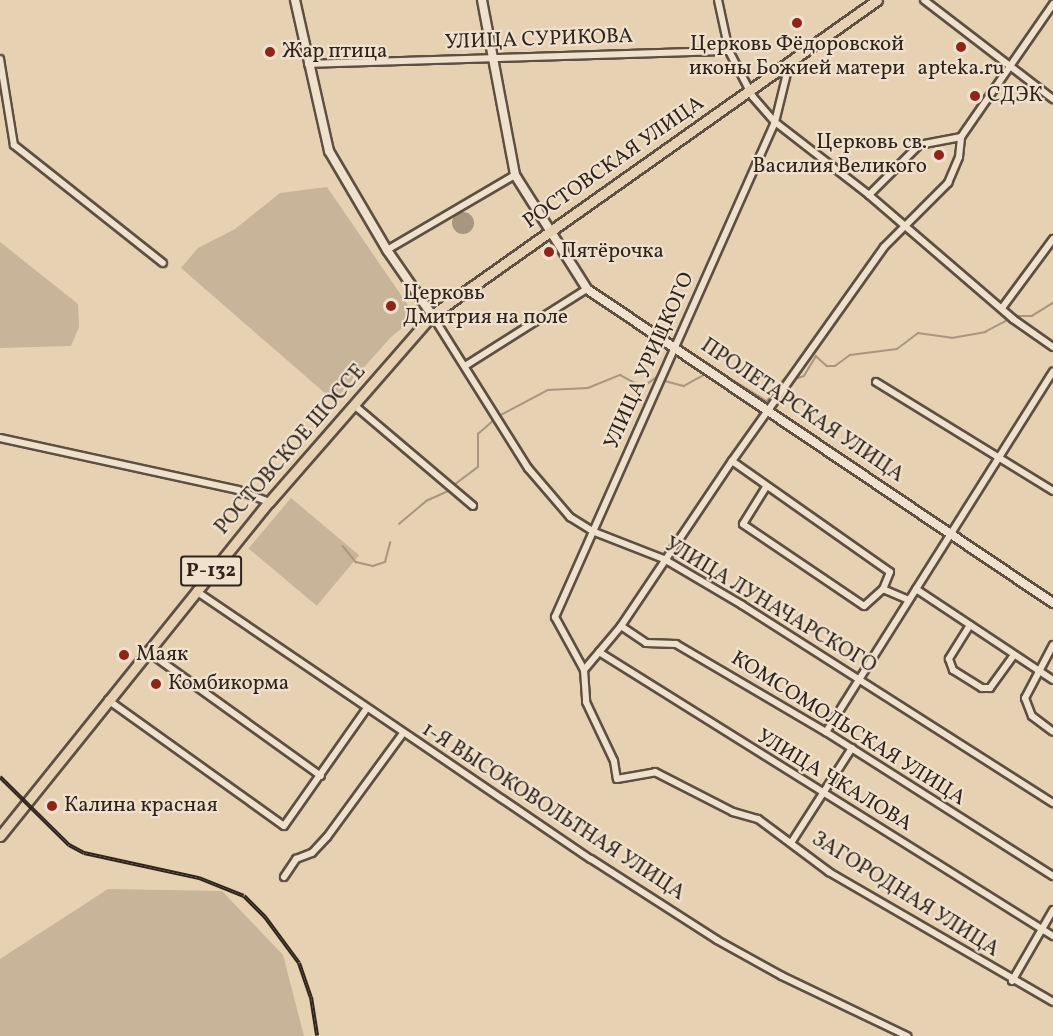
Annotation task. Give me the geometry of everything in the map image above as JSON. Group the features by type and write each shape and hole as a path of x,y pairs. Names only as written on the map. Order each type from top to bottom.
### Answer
{"main road":[{"name":"УЛИЦА ЛУНАЧАРСКОГО","path":"295,0 307,64 328,151 387,250 432,315"},
{"name":"ПРОЛЕТАРСКАЯ УЛИЦА","path":"482,0 516,175 587,289 1053,603"},
{"name":"РОСТОВСКАЯ УЛИЦА","path":"432,315 877,0"},
{"name":"РОСТОВСКОЕ ШОССЕ","path":"0,836 195,591 269,502 432,315"}],"street":[{"path":"718,0 729,51 750,88 775,122 1053,347"},
{"path":"924,0 1053,99"},
{"path":"584,670 621,626 732,461 903,225 948,183 959,157 961,137 1053,4"},
{"name":"УЛИЦА СУРИКОВА","path":"307,64 729,51"},
{"path":"0,59 15,145 163,263"},
{"name":"УЛИЦА УРИЦКОГО","path":"584,670 555,617 775,122 790,61"},
{"path":"868,195 920,145 961,137"},
{"path":"387,250 516,175"},
{"path":"1002,308 1053,239"},
{"path":"465,366 587,289"},
{"name":"УЛИЦА ЛУНАЧАРСКОГО","path":"432,315 552,500 592,531 664,559 1053,803"},
{"path":"826,732 1053,372"},
{"path":"876,382 1053,491"},
{"path":"354,405 473,506"},
{"path":"0,438 238,490 269,502"},
{"path":"732,461 890,572 883,589 864,606 742,524 766,487"},
{"path":"883,589 909,600"},
{"path":"916,589 1053,680"},
{"name":"1-Я ВЫСОКОВОЛЬТНАЯ УЛИЦА","path":"195,591 403,733 717,940 782,976 907,1036"},
{"path":"970,625 949,658 953,670 982,688 990,688 1014,655"},
{"name":"КОМСОМОЛЬСКАЯ УЛИЦА","path":"621,626 646,643 676,644 826,732 1053,876"},
{"path":"1053,645 1026,693 1026,703 1036,720 1053,732"},
{"path":"147,651 321,776"},
{"name":"УЛИЦА ЧКАЛОВА","path":"599,652 770,762 824,791 1053,936"},
{"name":"ЗАГОРОДНАЯ УЛИЦА","path":"584,670 586,702 614,761 615,777 655,772 733,812 758,819 848,884 1012,981 1053,1002"},
{"path":"108,700 284,826 367,708"},
{"path":"284,877 296,859 312,853 327,837 403,733"},
{"path":"791,843 852,748"},
{"path":"1012,981 1053,910"}],"shaded area":[{"path":"327,187 416,317 391,337 334,401 181,268 198,248 235,229 280,193"},
{"path":"463,212 471,215 474,223 471,231 463,234 455,231 452,223 455,215"},
{"path":"0,242 78,304 79,327 71,346 0,348"},
{"path":"291,498 359,555 317,606 249,549"},
{"path":"108,889 222,891 283,955 304,1036 0,1036 0,959"}],"waterway":[{"path":"1016,316 1032,316 1053,303"},
{"path":"795,379 804,376 816,356 827,366 835,366 850,355 897,349 918,333 952,338 985,332 1008,320"},
{"path":"718,371 767,401 785,378"},
{"path":"665,381 684,386 706,374"},
{"path":"501,415 548,390 588,388 620,375 643,387 657,377"},
{"path":"454,485 478,467 478,434 494,420"},
{"path":"399,524 426,501 448,491"},
{"path":"343,546 356,562 373,566 385,562 390,543"}],"railway":[{"path":"0,777 69,845 84,853 199,878 244,896 265,917 299,963 311,997 317,1036"}],"place":[{"name":"Церковь Фёдоровской иконы Божией матери","path":"797,23"},
{"name":"apteka.ru","path":"961,47"},
{"name":"Жар птица","path":"270,52"},
{"name":"СДЭК","path":"975,96"},
{"name":"Церковь св. Василия Великого","path":"939,155"},
{"name":"Пятёрочка","path":"549,252"},
{"name":"Церковь Дмитрия на поле","path":"391,306"},
{"name":"Маяк","path":"124,655"},
{"name":"Комбикорма","path":"156,684"},
{"name":"Калина красная","path":"52,806"}]}
